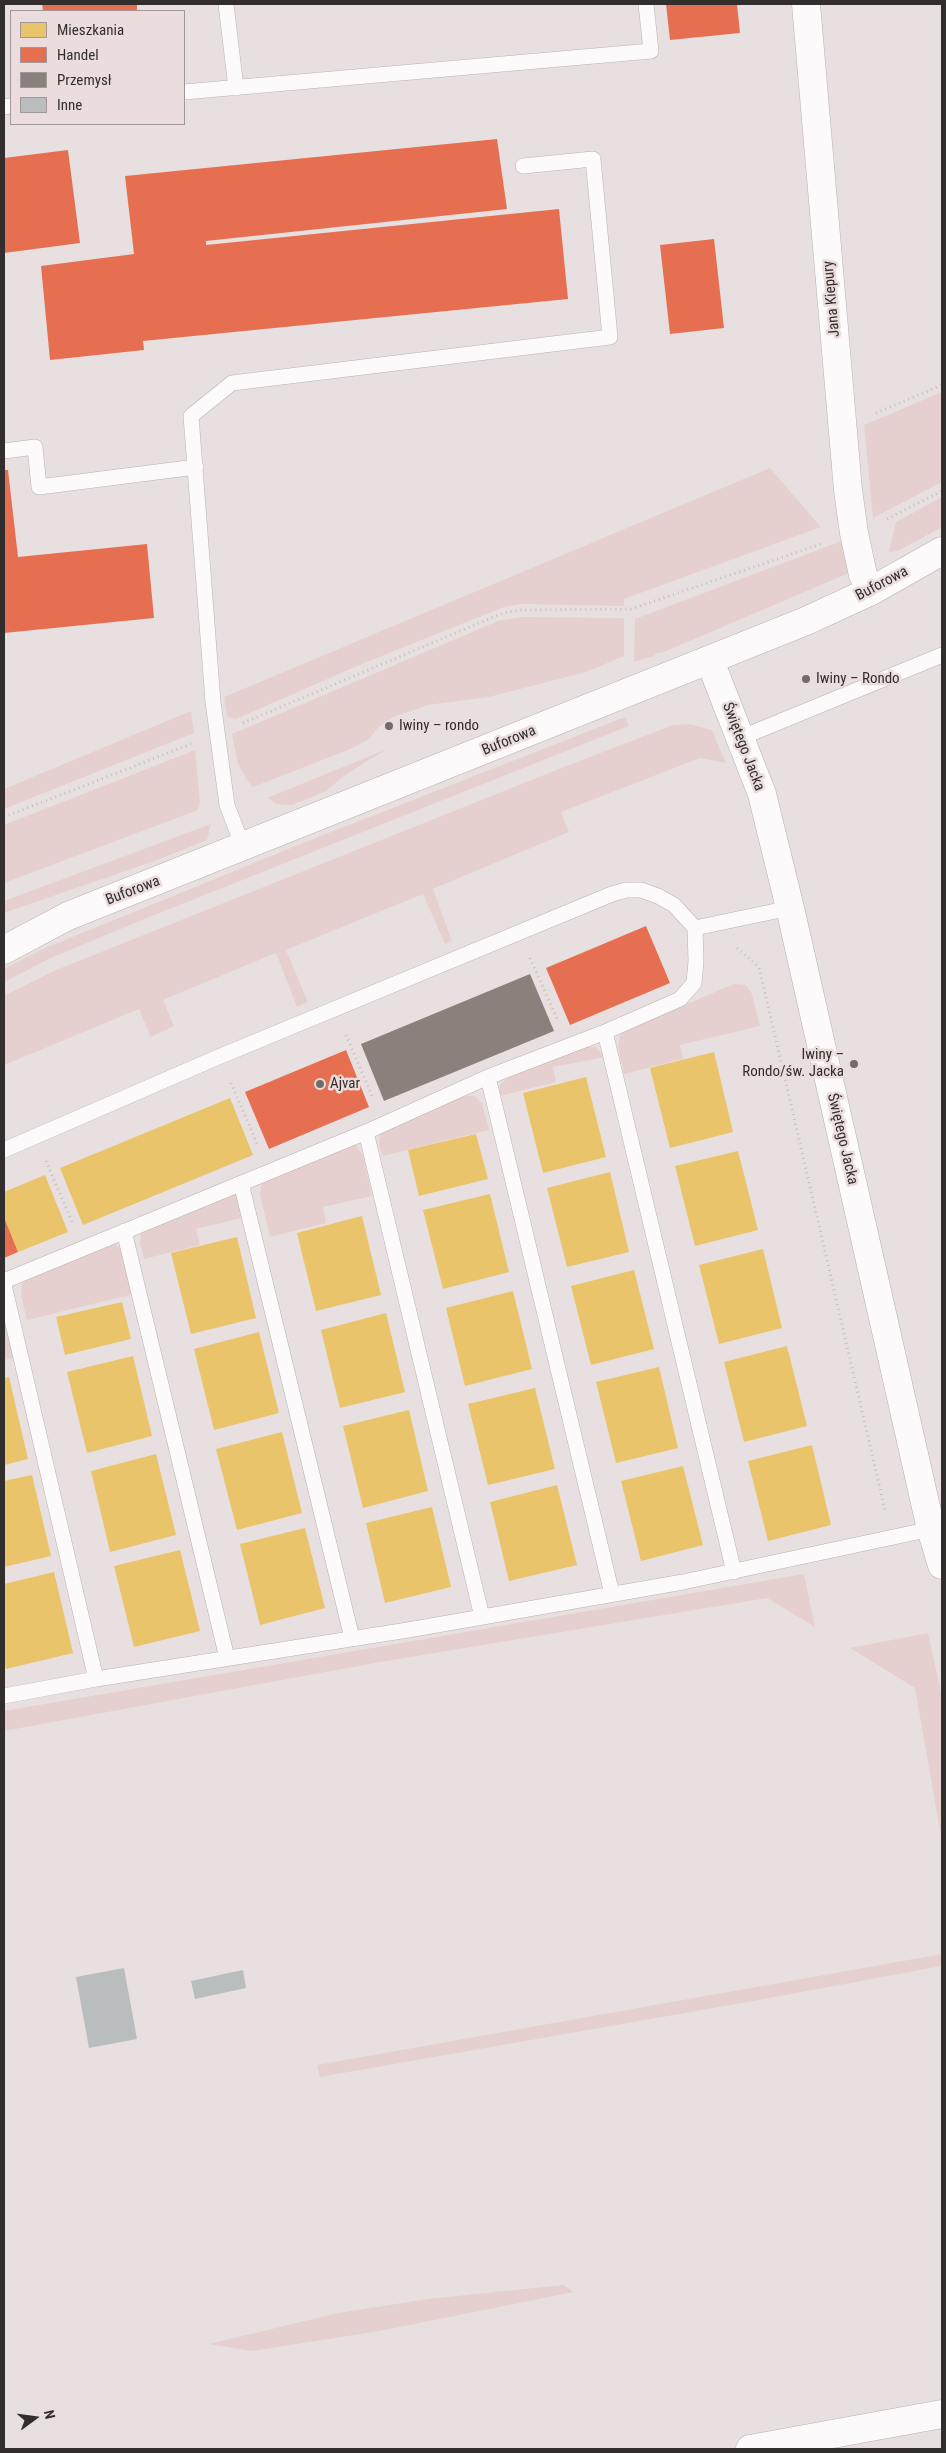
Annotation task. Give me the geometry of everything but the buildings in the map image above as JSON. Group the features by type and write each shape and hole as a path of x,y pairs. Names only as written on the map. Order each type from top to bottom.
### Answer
{"street":[{"name":"Jana Kiepury","path":"806,4 842,428 854,533 863,575 871,591"},
{"name":"Buforowa","path":"4,950 68,916 710,661 871,591 942,551"},
{"name":"Świętego Jacka","path":"710,661 762,794 790,908 931,1528 942,1565"},
{"name":"Buforowa","path":"4,932 68,916"},
{"path":"750,2449 942,2414"}],"lane":[{"path":"226,4 236,88"},
{"path":"185,92 325,78 651,51 646,4"},
{"path":"243,848 226,805 213,702 191,416 232,383 610,338 593,159 522,166"},
{"path":"4,451 35,447 39,487 196,467"},
{"path":"740,738 942,655"},
{"path":"4,1150 216,1058 612,894 626,890 641,890 658,896 674,904 694,928 696,945 694,983 680,999 606,1032 488,1077 366,1132 83,1248 4,1283 96,1679"},
{"path":"694,928 790,908"},
{"path":"606,1032 734,1572"},
{"path":"488,1077 612,1594"},
{"path":"366,1132 482,1617"},
{"path":"241,1183 352,1638"},
{"path":"124,1231 227,1658"},
{"path":"4,1696 96,1679 482,1617 734,1572 931,1528"}],"path":[{"path":"842,428 942,385"},
{"path":"238,725 503,613 519,610 631,609 854,533 879,523 942,490"},
{"path":"4,817 197,742"},
{"path":"696,945 733,944 759,967 891,1536"},
{"path":"521,961 539,953"},
{"path":"530,957 569,1046"},
{"path":"337,1038 355,1030"},
{"path":"346,1034 384,1123"},
{"path":"222,1086 240,1079"},
{"path":"231,1083 269,1171"},
{"path":"39,1163 55,1156"},
{"path":"46,1160 83,1248"}],"shaded area":[{"path":"942,392 942,482 873,518 864,425"},
{"path":"770,468 821,527 624,599 624,606 521,604 504,607 362,664 236,719 227,717 224,697"},
{"path":"942,497 942,527 898,551 889,552 896,522"},
{"path":"847,539 856,570 664,652 656,653 654,656 634,662 635,619"},
{"path":"521,617 624,618 624,656 586,672 489,697 428,705 393,717 378,728 368,740 348,750 253,787 238,764 232,734 498,621"},
{"path":"191,711 194,733 4,809 4,789"},
{"path":"625,717 629,726 147,918 51,958 4,982 4,969 43,949 303,843"},
{"path":"690,724 712,730 726,763 700,758 561,812 569,832 433,889 452,941 445,944 423,894 286,950 308,1002 297,1007 276,953 163,1000 174,1026 151,1037 139,1009 4,1065 4,996 56,970 569,765 673,725"},
{"path":"387,749 345,775 326,791 312,797 292,805 277,804 267,798"},
{"path":"195,750 200,802 198,810 4,883 4,825"},
{"path":"211,824 207,840 160,859 4,913 4,901"},
{"path":"734,984 746,985 752,994 760,1026 680,1045 683,1059 624,1074 618,1047 620,1035 628,1029"},
{"path":"583,1047 596,1047 605,1057 553,1067 556,1082 499,1096 500,1085 507,1078"},
{"path":"463,1096 475,1096 482,1103 489,1130 383,1156 379,1146 380,1134 389,1127"},
{"path":"349,1143 356,1145 363,1155 372,1196 323,1207 326,1223 270,1237 260,1195 261,1184 269,1176"},
{"path":"225,1194 236,1195 243,1201 246,1217 196,1229 200,1245 144,1259 140,1243 141,1232"},
{"path":"103,1244 115,1244 123,1252 134,1294 27,1320 21,1295 22,1284 29,1275"},
{"path":"4,1301 18,1357 4,1360"},
{"path":"804,1574 815,1627 767,1598 375,1663 4,1731 4,1711"},
{"path":"928,1633 942,1697 942,1842 915,1688 850,1648"},
{"path":"942,1954 942,1966 748,2002 320,2077 317,2065"},
{"path":"563,2285 574,2292 380,2331 252,2351 209,2344 338,2313 428,2299"}],"place":[{"name":"Iwiny – Rondo","path":"806,679"},
{"name":"Iwiny – rondo","path":"389,726"},
{"name":"Iwiny – Rondo/św. Jacka","path":"854,1064"},
{"name":"Ajvar","path":"320,1084"}]}
